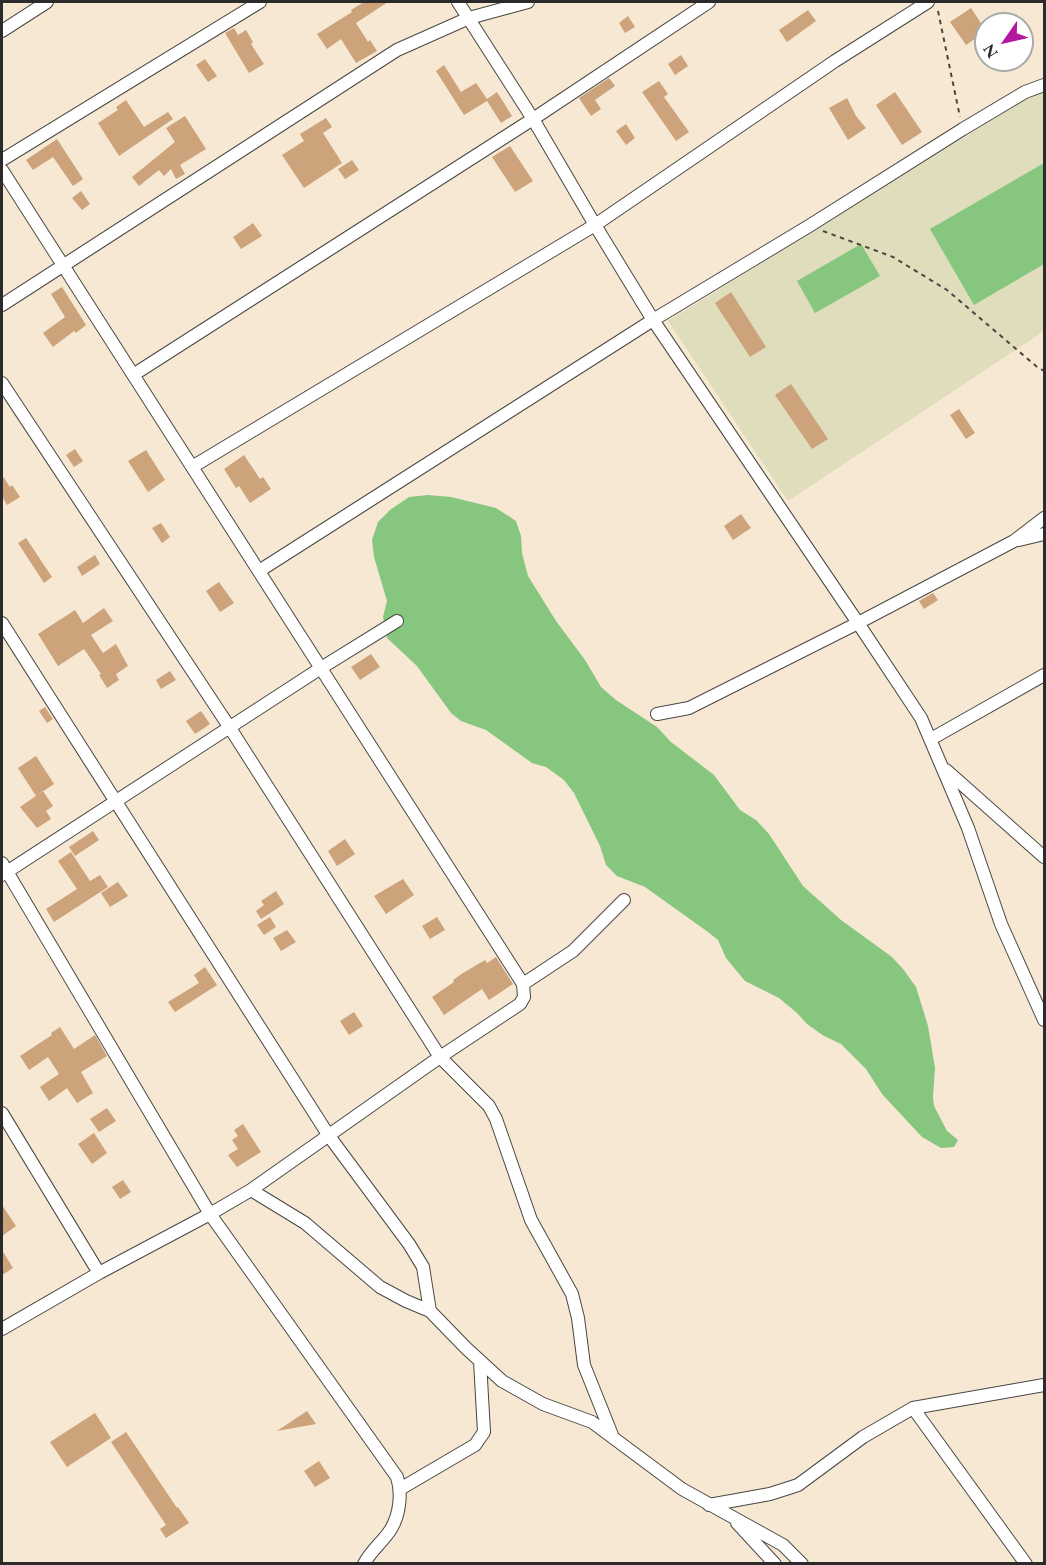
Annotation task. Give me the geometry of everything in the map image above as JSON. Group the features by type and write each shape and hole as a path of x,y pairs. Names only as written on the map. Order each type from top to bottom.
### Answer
{"street":[{"path":"2,31 47,2"},
{"path":"2,160 260,2"},
{"path":"458,2 533,119 653,320 921,718 968,828 1001,924 1044,1020"},
{"path":"2,305 398,50 468,18 528,2"},
{"path":"133,375 533,119 709,2"},
{"path":"192,467 595,225 835,61 928,2"},
{"path":"259,571 653,320 809,226 963,129 1025,92 1044,85"},
{"path":"2,170 523,984 524,997 520,1004 440,1057 251,1190 2,1329"},
{"path":"2,383 230,728 440,1057 489,1106 496,1119 531,1220 572,1294 578,1318 584,1365 612,1436"},
{"path":"657,714 690,708 858,623 1014,541 1044,518"},
{"path":"1014,541 1044,534"},
{"path":"364,1563 392,1528 400,1499 397,1477 210,1214 3,870 397,621"},
{"path":"2,623 329,1136 409,1244 423,1267 430,1311"},
{"path":"931,739 1044,675"},
{"path":"943,767 1044,857"},
{"path":"523,984 573,951 624,900"},
{"path":"2,1113 99,1273"},
{"path":"251,1190 305,1223 380,1287 430,1311 502,1381 543,1404 592,1422 682,1489 783,1545 802,1563"},
{"path":"400,1489 475,1445 480,1439 484,1432 480,1361"},
{"path":"709,1505 770,1494 798,1485 863,1437 913,1408 1044,1385"},
{"path":"913,1408 1026,1563"},
{"path":"733,1519 775,1563"}],"path":[{"path":"936,2 963,129"},
{"path":"809,226 893,257 920,273 946,290 1044,371"}],"shaded area":[{"path":"1044,88 1044,331 788,501 668,321"}],"green space":[{"path":"1044,163 1044,264 974,305 930,229"},
{"path":"861,244 880,276 815,313 797,281"},
{"path":"428,495 451,497 496,508 516,521 528,576 601,687 616,700 657,727 671,742 714,775 740,810 756,820 769,834 803,886 841,920 892,957 903,969 916,987 928,1026 935,1068 934,1106 947,1131 958,1140 954,1147 941,1148 922,1137 882,1094 866,1069 841,1044 807,1024 779,998 745,981 726,958 718,940 645,887 617,876 606,865 600,846 574,793 564,780 546,767 532,763 486,730 461,721 451,713 417,666 387,638 383,617 387,601 374,557 372,540 378,522 390,510 409,497"}],"building":[{"path":"364,2 388,2 356,23 368,42 370,40 377,51 356,63 341,39 327,49 317,34"},
{"path":"971,8 974,13 974,39 966,45 950,22"},
{"path":"808,10 816,21 787,42 779,30"},
{"path":"628,16 635,27 625,33 619,23"},
{"path":"234,28 238,35 246,30 253,42 251,44 264,64 249,73 225,33"},
{"path":"681,55 688,66 675,75 668,64"},
{"path":"205,59 217,76 208,82 196,65"},
{"path":"444,65 461,92 476,83 487,99 497,92 512,116 501,123 487,101 464,115 436,71"},
{"path":"609,78 615,86 595,100 601,109 591,116 579,98"},
{"path":"659,81 668,94 664,97 689,132 676,141 642,92"},
{"path":"895,92 922,132 902,145 876,105"},
{"path":"847,98 856,116 866,128 848,140 829,108"},
{"path":"126,100 144,127 168,112 173,119 119,156 98,123 118,110 116,107"},
{"path":"185,116 206,149 180,165 185,174 176,179 171,169 164,176 159,170 139,186 132,177 175,142 166,128"},
{"path":"326,118 332,127 323,133 342,163 304,188 282,155 304,141 300,134"},
{"path":"626,124 635,138 626,145 616,131"},
{"path":"57,139 83,179 73,186 53,157 33,170 26,160"},
{"path":"510,146 533,181 515,192 492,157"},
{"path":"352,160 359,170 345,179 338,169"},
{"path":"81,191 90,204 82,210 72,198"},
{"path":"253,223 262,236 241,249 233,237"},
{"path":"62,287 86,325 53,347 43,333 65,317 51,294"},
{"path":"731,292 766,347 750,357 715,303"},
{"path":"791,384 828,439 812,449 775,395"},
{"path":"959,409 975,433 966,439 950,415"},
{"path":"75,449 83,461 74,467 66,455"},
{"path":"146,450 165,480 148,492 128,461"},
{"path":"244,455 260,479 263,477 271,489 250,503 239,486 236,488 224,469"},
{"path":"2,475 20,497 7,505 2,496"},
{"path":"741,514 751,528 733,540 724,526"},
{"path":"161,523 170,537 162,543 152,528"},
{"path":"26,538 52,577 44,583 18,543"},
{"path":"95,555 100,564 82,576 77,567"},
{"path":"219,582 234,603 220,612 206,591"},
{"path":"933,593 938,600 924,609 919,601"},
{"path":"104,608 113,621 91,635 103,653 116,644 128,666 116,674 119,680 107,688 99,675 101,674 84,649 58,666 38,634 75,610 83,623"},
{"path":"371,654 380,667 360,680 351,667"},
{"path":"170,671 176,680 161,689 156,680"},
{"path":"45,707 53,719 47,723 39,711"},
{"path":"201,711 210,724 195,734 186,721"},
{"path":"36,756 54,784 36,796 18,768"},
{"path":"43,791 53,806 46,811 51,819 37,828 20,807"},
{"path":"93,831 99,840 75,856 69,847"},
{"path":"345,839 355,854 337,866 328,851"},
{"path":"71,852 90,881 100,875 108,887 54,922 46,909 77,889 58,861"},
{"path":"403,879 414,895 386,914 374,896"},
{"path":"118,882 128,896 110,907 101,893"},
{"path":"276,891 284,904 261,919 256,911 264,905 261,901"},
{"path":"270,917 276,927 264,935 257,925"},
{"path":"437,917 445,930 430,939 422,926"},
{"path":"287,930 296,942 281,951 273,938"},
{"path":"496,957 513,984 489,1000 482,989 444,1015 432,997 463,973 485,960 487,963"},
{"path":"205,967 217,985 175,1012 168,1002 199,983 194,975"},
{"path":"354,1012 363,1026 349,1035 340,1021"},
{"path":"60,1027 74,1049 95,1035 107,1056 81,1072 93,1093 77,1103 67,1088 49,1101 40,1087 59,1074 48,1057 29,1070 20,1056"},
{"path":"107,1108 116,1121 99,1132 90,1119"},
{"path":"243,1124 261,1152 237,1167 228,1155 238,1149 232,1140 238,1136 234,1130"},
{"path":"94,1133 107,1153 92,1164 78,1144"},
{"path":"123,1180 131,1192 120,1199 112,1187"},
{"path":"2,1205 16,1226 2,1236"},
{"path":"2,1250 13,1268 2,1275"},
{"path":"307,1411 316,1424 277,1431"},
{"path":"95,1413 111,1438 67,1467 50,1442"},
{"path":"126,1432 189,1523 166,1538 160,1529 166,1525 111,1442"},
{"path":"319,1461 330,1478 315,1487 304,1471"}]}
